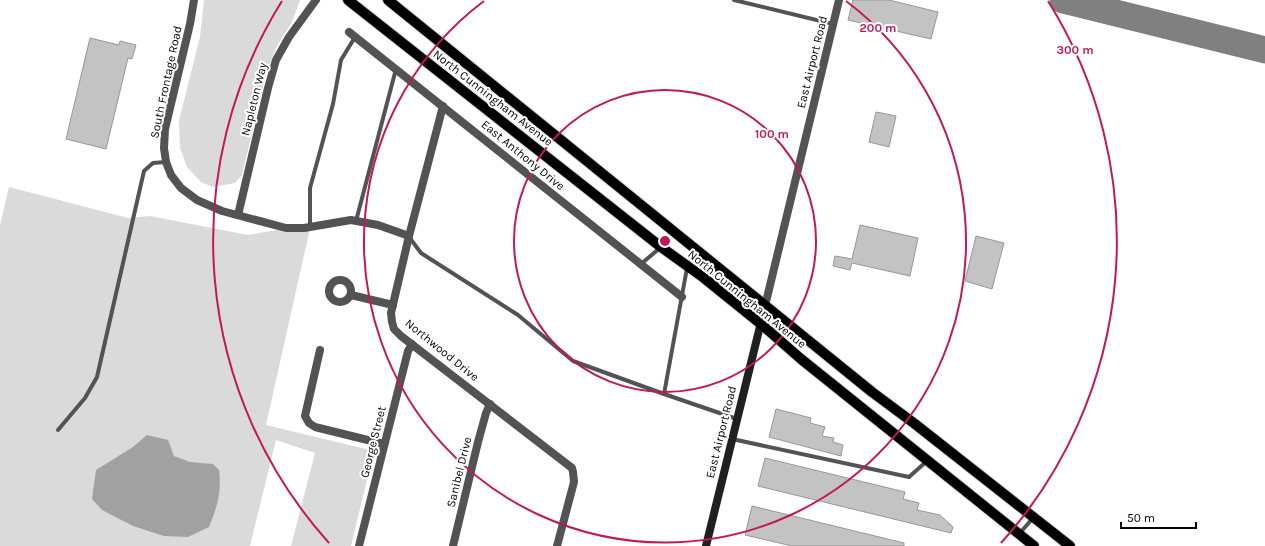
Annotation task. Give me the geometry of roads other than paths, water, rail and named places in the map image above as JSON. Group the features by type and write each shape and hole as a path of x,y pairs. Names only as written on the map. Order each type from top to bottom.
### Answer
{"main road":[{"name":"North Cunningham Avenue","path":"348,0 761,324 801,359 1034,546"},
{"name":"North Cunningham Avenue","path":"388,0 872,392 1070,546"}],"street":[{"name":"South Frontage Road","path":"194,0 190,24 165,129 164,148 166,162 171,175 181,188 197,200 222,211 286,228 310,227 351,220 378,225 409,236"},
{"name":"Napleton Way","path":"238,215 276,60 288,37 316,0"},
{"name":"East Airport Road","path":"706,546 839,0"},
{"name":"East Anthony Drive","path":"352,34 682,297"},
{"name":"Northwood Drive","path":"443,106 409,236 393,305 392,322 394,329 412,344 572,468 574,482 557,546"},
{"path":"351,295 393,305"},
{"name":"George Street","path":"359,546 408,351 412,344"},
{"path":"320,350 304,416 309,423 315,427 384,444"},
{"name":"Sanibel Drive","path":"453,546 478,442 490,404"}],"lane":[{"path":"734,0 833,24"},
{"path":"310,227 310,188 333,104 341,60 352,34"},
{"path":"356,221 396,69"},
{"path":"58,430 85,398 97,377 144,172 153,163 166,162"},
{"path":"409,236 421,253 518,315 573,361 737,419"},
{"path":"641,264 661,246"},
{"path":"664,394 688,266"},
{"path":"732,439 909,477 928,461"},
{"path":"1019,534 1033,517"}]}
